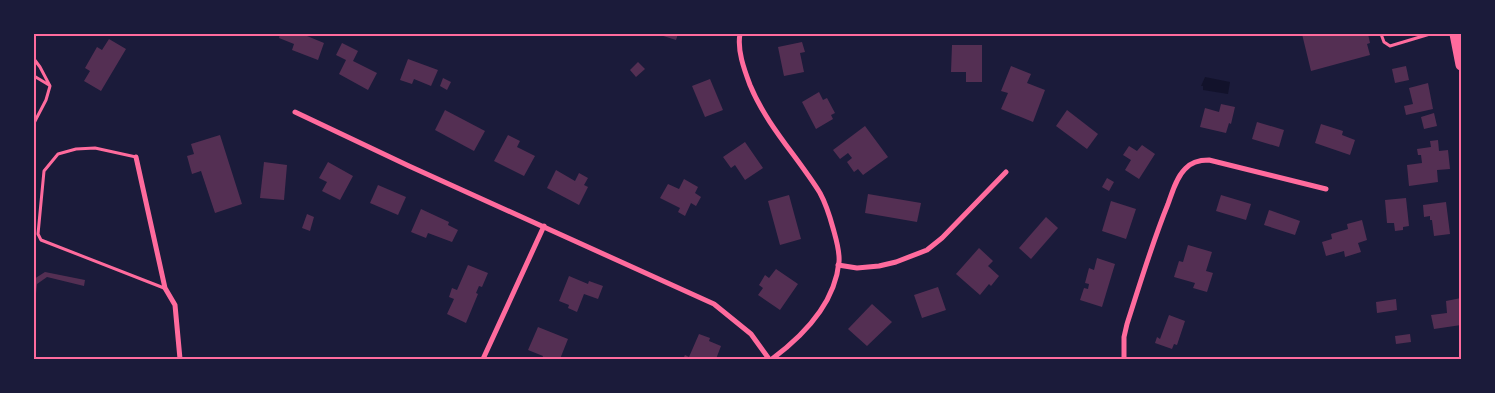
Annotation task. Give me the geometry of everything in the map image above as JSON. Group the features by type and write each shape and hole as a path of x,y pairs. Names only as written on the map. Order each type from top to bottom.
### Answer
{"main road":[{"path":"1455,34 1461,65"}],"street":[{"path":"295,112 409,166 714,304 751,334 770,359 810,326 822,308 836,276 838,246 820,195 759,107 743,64 738,43 740,34"},
{"path":"136,157 165,288 175,305 180,359"},
{"path":"1124,359 1123,350 1127,324 1173,190 1188,166 1200,161 1209,160 1326,189"},
{"path":"838,264 857,268 879,266 896,262 926,250 942,238 1006,172"},
{"path":"483,359 544,226"}],"lane":[{"path":"1381,34 1384,42 1390,46 1430,34"},
{"path":"34,59 50,86 46,100 34,123"},
{"path":"34,76 50,86"},
{"path":"136,157 95,148 76,149 58,154 44,171 38,234 41,240 165,288"}],"shaded area":[{"path":"1205,77 1230,82 1228,94 1203,90 1203,86 1201,86"}],"building":[{"path":"280,34 308,34 307,36 324,43 318,60 292,50 294,44 279,38"},
{"path":"657,34 678,34 676,40"},
{"path":"1302,34 1368,34 1370,43 1367,44 1370,55 1311,71"},
{"path":"109,39 126,49 101,91 84,81 90,71 85,68 97,47 102,50"},
{"path":"802,42 805,52 800,53 804,72 784,76 778,47"},
{"path":"342,43 358,51 353,61 377,73 368,90 339,74 346,60 336,55"},
{"path":"952,45 982,45 982,82 966,82 966,72 951,72"},
{"path":"408,59 438,70 431,86 414,79 412,84 400,80"},
{"path":"638,62 645,69 636,77 630,70"},
{"path":"1011,66 1031,74 1027,83 1045,90 1033,122 1001,109 1008,93 1001,91"},
{"path":"1406,66 1409,80 1395,83 1392,69"},
{"path":"443,78 451,82 447,90 440,86"},
{"path":"710,79 723,110 705,117 692,86"},
{"path":"1428,83 1433,109 1406,115 1404,106 1413,104 1409,88"},
{"path":"819,92 823,100 827,98 835,113 831,115 833,119 816,129 802,102"},
{"path":"1221,104 1235,107 1231,124 1229,123 1226,133 1200,127 1205,108 1219,112"},
{"path":"445,110 485,131 474,151 435,130"},
{"path":"1067,110 1098,134 1087,149 1056,126"},
{"path":"1434,113 1437,126 1424,129 1421,117"},
{"path":"1257,122 1284,130 1279,147 1252,139"},
{"path":"1321,124 1343,131 1342,135 1355,140 1350,155 1315,143"},
{"path":"865,126 888,157 863,175 858,169 854,172 847,162 852,158 848,153 840,159 833,150"},
{"path":"220,135 242,204 215,213 201,171 192,174 187,156 194,154 191,144"},
{"path":"508,135 520,141 517,147 535,156 524,176 494,161"},
{"path":"1438,140 1439,151 1448,150 1450,169 1437,170 1438,182 1409,186 1407,165 1422,163 1421,155 1418,155 1417,149 1431,147 1430,141"},
{"path":"745,142 763,168 745,180 735,165 731,168 723,157"},
{"path":"1142,145 1155,154 1139,179 1125,170 1131,160 1123,155 1129,146 1137,151"},
{"path":"264,162 287,165 284,200 260,198"},
{"path":"328,162 353,176 340,200 322,191 327,182 319,178"},
{"path":"556,170 575,181 579,173 588,178 584,185 588,187 579,205 547,188"},
{"path":"1107,178 1114,182 1109,191 1102,187"},
{"path":"684,179 698,187 695,193 701,197 696,206 691,203 685,216 678,212 680,208 660,198 668,184 679,189"},
{"path":"378,185 406,197 398,215 370,203"},
{"path":"868,194 921,203 917,222 865,213"},
{"path":"789,195 801,239 780,245 768,201"},
{"path":"1221,195 1251,204 1246,220 1216,211"},
{"path":"1406,198 1409,226 1403,227 1403,230 1395,231 1394,223 1387,223 1385,200"},
{"path":"1111,201 1136,209 1126,239 1102,231"},
{"path":"1446,202 1450,234 1434,236 1432,220 1430,220 1430,216 1424,217 1423,205"},
{"path":"421,209 449,222 448,225 458,230 452,242 428,233 426,238 411,232"},
{"path":"1269,210 1300,221 1295,235 1264,225"},
{"path":"307,214 314,217 310,231 302,228"},
{"path":"1046,217 1058,228 1031,259 1019,248"},
{"path":"1362,220 1367,240 1358,243 1361,252 1345,257 1344,251 1326,256 1322,242 1332,239 1331,234 1348,229 1347,224"},
{"path":"1188,245 1212,252 1206,271 1213,273 1207,292 1193,288 1195,283 1174,277 1179,261 1183,262"},
{"path":"979,248 993,261 988,266 999,276 980,295 956,274"},
{"path":"1097,258 1115,264 1102,307 1080,300 1084,288 1088,289 1089,284 1085,283 1089,268 1094,270"},
{"path":"468,265 488,273 482,287 479,286 476,293 478,294 466,323 447,314 454,299 449,297 452,288 457,290"},
{"path":"776,269 798,284 780,310 758,295 763,288 759,285 765,275 769,278"},
{"path":"45,272 85,280 84,286 47,277 37,284 34,303 34,279"},
{"path":"569,276 588,284 589,281 603,286 598,299 584,294 577,312 568,308 569,305 559,301"},
{"path":"938,287 946,310 922,318 914,295"},
{"path":"1461,298 1461,325 1434,329 1431,315 1447,313 1446,301"},
{"path":"1396,299 1397,310 1377,313 1376,302"},
{"path":"872,304 892,322 867,346 848,329"},
{"path":"1169,315 1185,321 1177,345 1174,344 1172,349 1155,343 1157,337 1160,339"},
{"path":"538,327 568,339 560,359 542,359 543,356 528,350"},
{"path":"699,334 710,338 709,341 721,346 716,359 683,359 685,355 689,357"},
{"path":"1410,334 1411,342 1396,344 1395,336"}]}
